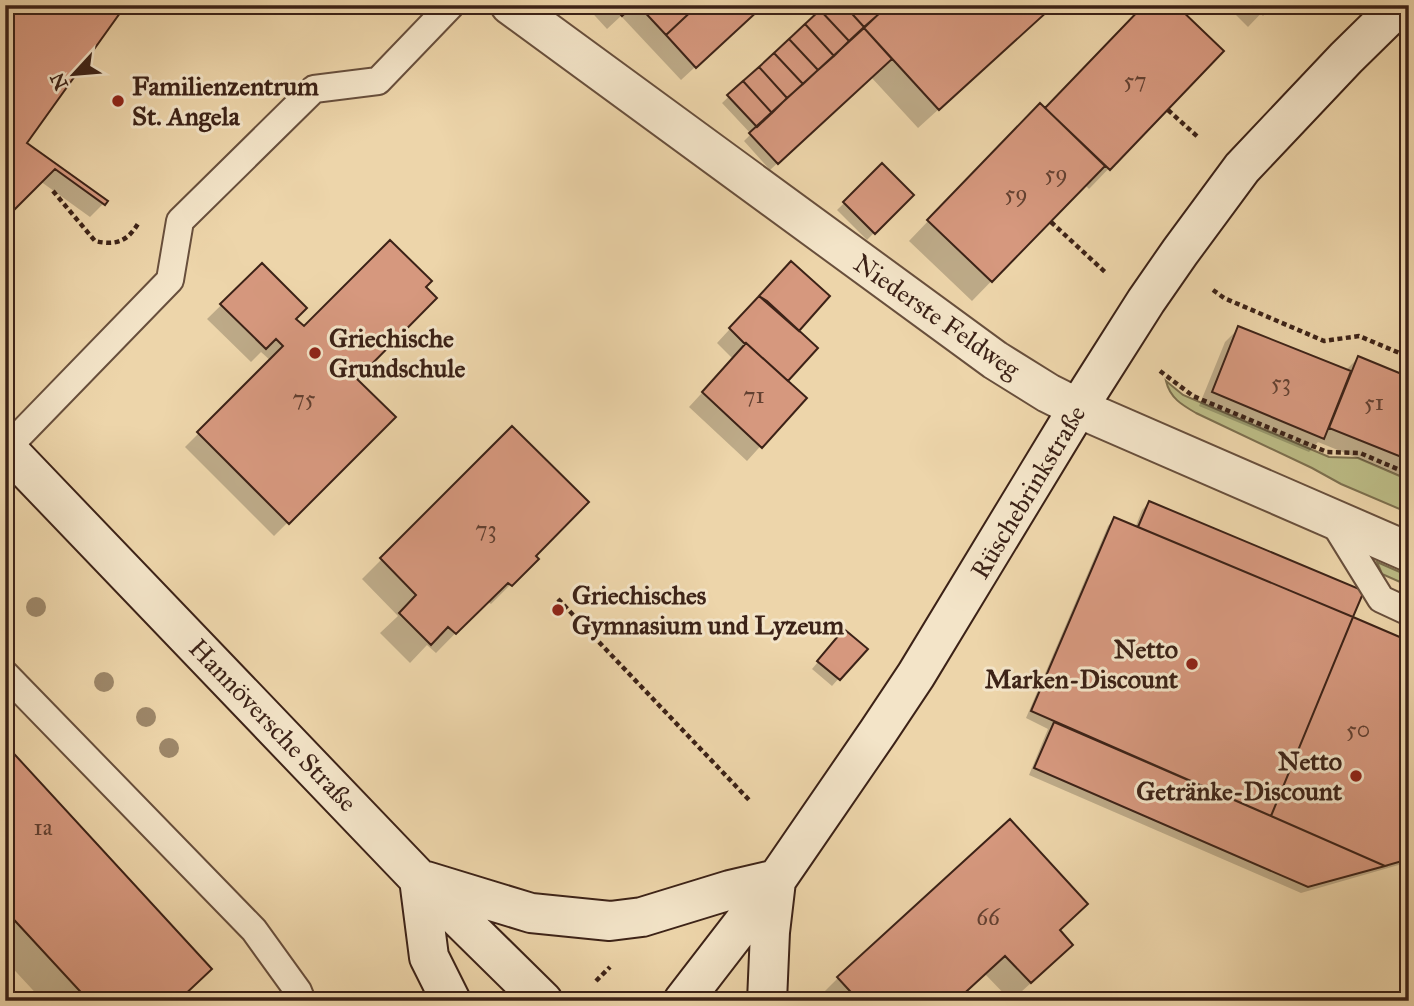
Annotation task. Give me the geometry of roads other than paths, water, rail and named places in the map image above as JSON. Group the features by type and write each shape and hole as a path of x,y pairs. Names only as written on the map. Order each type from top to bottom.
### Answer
{"main road":[{"name":"Niederste Feldweg","path":"510,5 995,360 1048,393 1409,552"},
{"name":"Rüschebrinkstraße","path":"683,1001 777,879 916,675 1078,408 1180,252 1242,168 1400,5"},
{"name":"Hannöversche Straße","path":"6,447 419,879 543,1001"},
{"path":"451,1001 429,957 419,879 531,913 610,921 642,917 730,890 777,879 770,932 767,1001"}],"lane":[{"path":"6,447 170,280 180,221 314,89 378,81 451,5"},
{"path":"1331,518 1381,600 1409,612"},
{"path":"5,674 254,930 298,991 302,1001"}],"place":[{"name":"Familienzentrum St. Angela","path":"118,101"},
{"name":"Griechische Grundschule","path":"315,353"},
{"name":"Griechisches Gymnasium und Lyzeum","path":"558,610"},
{"name":"Netto Marken-Discount","path":"1192,664"},
{"name":"Netto Getränke-Discount","path":"1356,776"}]}
